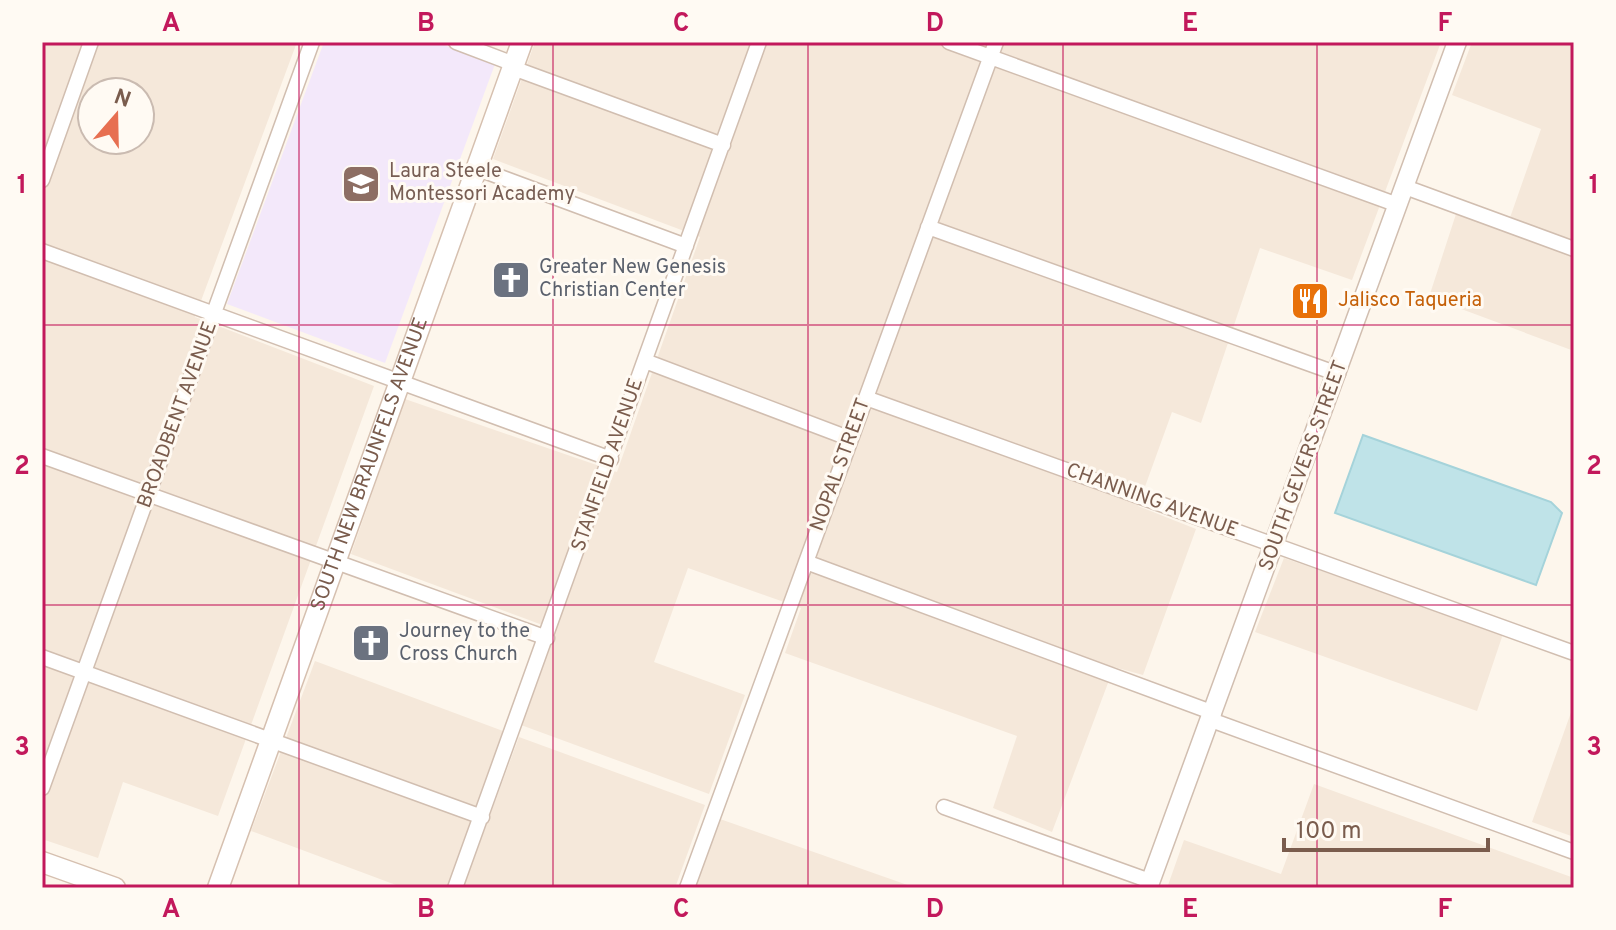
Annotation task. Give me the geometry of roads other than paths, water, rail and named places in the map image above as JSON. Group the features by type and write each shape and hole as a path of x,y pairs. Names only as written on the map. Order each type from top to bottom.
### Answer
{"main road":[{"name":"SOUTH NEW BRAUNFELS AVENUE","path":"218,888 522,42"},
{"path":"42,862 115,888"}],"street":[{"path":"42,180 91,42"},
{"name":"BROADBENT AVENUE","path":"42,788 312,42"},
{"path":"456,42 723,145"},
{"name":"STANFIELD AVENUE","path":"455,888 759,42"},
{"path":"949,42 1398,205"},
{"name":"NOPAL STREET","path":"687,888 996,42"},
{"name":"SOUTH GEVERS STREET","path":"1149,885 1457,42"},
{"path":"476,168 686,246"},
{"path":"1405,187 1574,249"},
{"path":"928,227 1338,374"},
{"path":"42,251 611,459"},
{"path":"645,361 851,439"},
{"name":"CHANNING AVENUE","path":"866,398 1574,653"},
{"path":"42,456 547,638"},
{"path":"806,562 1574,852"},
{"path":"42,657 482,817"},
{"path":"944,807 1149,885"}],"water":[{"path":"1363,435 1551,502 1562,513 1536,585 1335,513"}],"place":[{"name":"Laura Steele Montessori Academy","path":"361,184"},
{"name":"Greater New Genesis Christian Center","path":"511,280"},
{"name":"Jalisco Taqueria","path":"1310,301"},
{"name":"Journey to the Cross Church","path":"371,643"}]}
